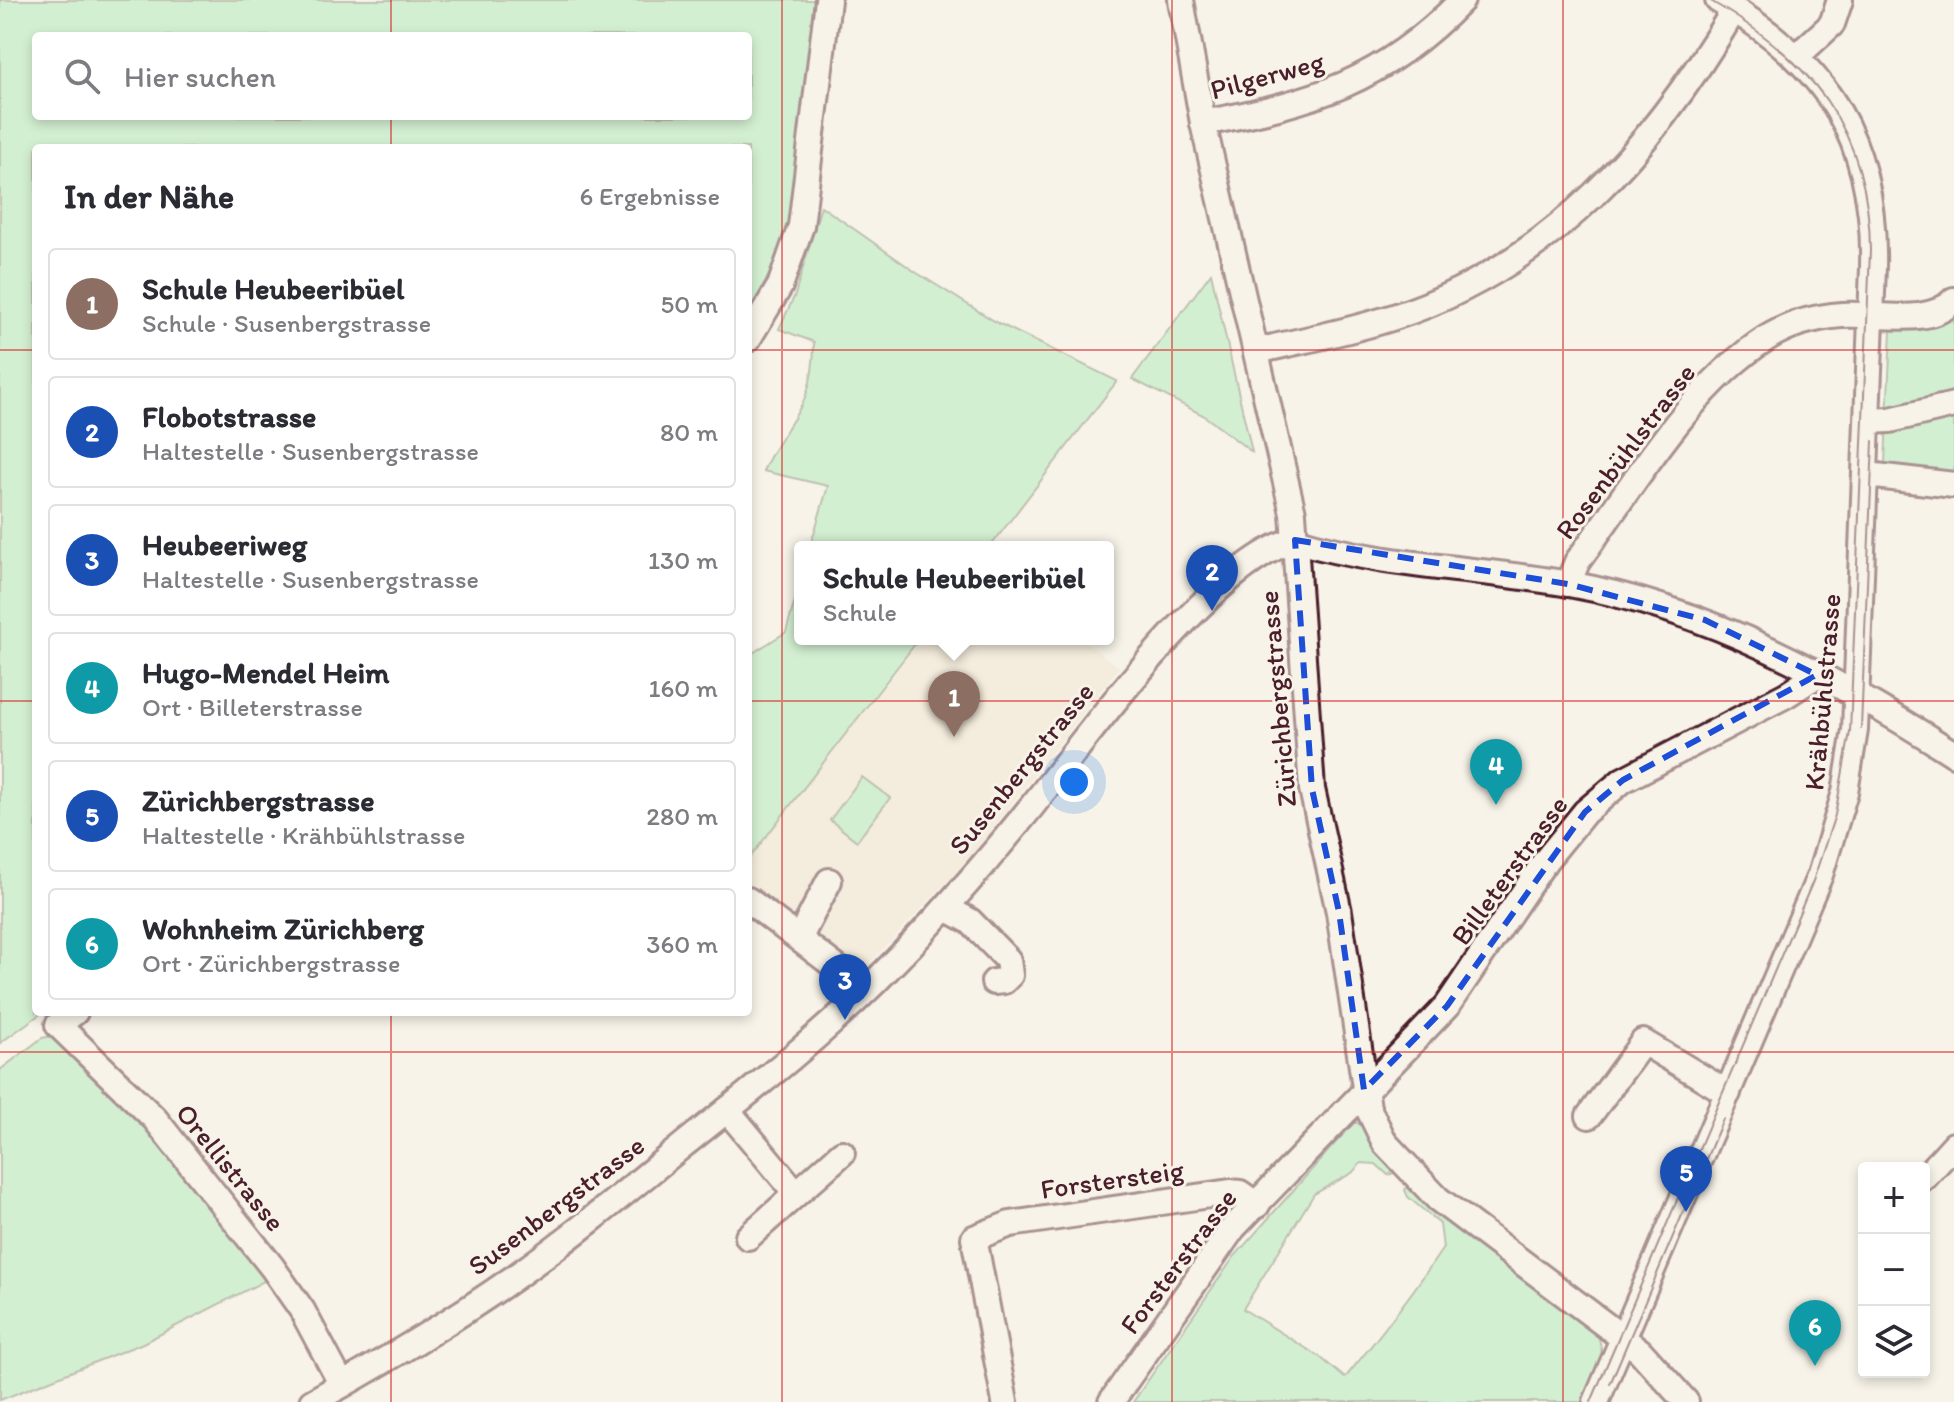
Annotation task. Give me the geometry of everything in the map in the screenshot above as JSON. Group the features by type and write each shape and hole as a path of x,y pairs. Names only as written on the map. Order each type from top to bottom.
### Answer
{"street":[{"path":"752,332 780,286 801,226 828,0"},
{"name":"Zürichbergstrasse","path":"1181,0 1203,123 1287,480 1295,540 1312,789 1339,912 1364,1090 1372,1119 1385,1143 1438,1199 1640,1351 1686,1402"},
{"name":"Pilgerweg","path":"1203,123 1268,111 1325,94 1395,59 1426,38 1462,0"},
{"path":"1797,56 1832,24 1840,0"},
{"path":"1257,351 1395,317 1442,298 1531,247 1582,208 1624,166 1697,74 1726,5"},
{"name":"Krähbühlstrasse","path":"1596,1402 1829,850 1847,782 1858,695 1873,229 1864,169 1843,117 1797,56 1726,5"},
{"name":"Rosenbühlstrasse","path":"1568,584 1577,562 1660,449 1726,370 1767,338 1804,321 1843,315 1925,315 1939,312 1954,300"},
{"path":"1868,421 1890,420 1954,405"},
{"path":"1867,475 1954,485"},
{"path":"1295,540 1380,558 1568,584 1693,615 1858,695 1954,754"},
{"name":"Susenbergstrasse","path":"312,1402 426,1337 514,1278 727,1110 866,990 946,908 1142,667 1245,567 1269,549 1295,540"},
{"name":"Billeterstrasse","path":"1364,1090 1447,1006 1545,861 1585,812 1623,780 1786,695 1817,675"},
{"path":"800,937 829,881"},
{"path":"752,903 866,990"},
{"path":"946,908 970,921 1008,960 1010,975 1004,981 994,982"},
{"name":"Orellistrasse","path":"70,1016 58,1025 155,1119 247,1235 302,1310 342,1385"},
{"path":"1589,1116 1643,1042 1728,1093"},
{"name":"Forsterstrasse","path":"1111,1402 1233,1228 1364,1090"},
{"path":"727,1110 796,1193"},
{"path":"1930,1171 1954,1145"},
{"path":"748,1237 842,1153"},
{"name":"Forstersteig","path":"1005,1402 974,1238 1010,1224 1230,1192 1240,1193 1257,1205"}],"highlighted area":[{"path":"1295,540 1568,584 1705,620 1817,675 1623,780 1585,812 1447,1006 1364,1090 1339,912 1312,789"}],"shaded area":[{"path":"917,645 1089,645 1119,667 969,858 864,969 857,970 752,892 752,855"}],"green space":[{"path":"0,0 814,0 798,156 784,245 752,308 752,144 32,144 32,1016 37,1016 0,1043"},
{"path":"821,206 917,273 996,322 1117,381 995,541 812,541 828,486 763,471 805,398 810,383 814,342 779,329 795,295"},
{"path":"1211,273 1252,452 1203,415 1132,379"},
{"path":"1954,307 1954,477 1894,471 1885,463 1891,331 1901,322"},
{"path":"794,604 794,645 914,645 752,855 752,653 786,632"},
{"path":"862,777 890,798 857,841 830,820"},
{"path":"52,1036 130,1098 272,1277 143,1343 0,1400 0,1070 42,1038"},
{"path":"1354,1122 1368,1127 1396,1170 1388,1175 1376,1164 1361,1163 1352,1173 1314,1194 1243,1309 1320,1357 1345,1378 1443,1248 1440,1224 1408,1197 1405,1190 1409,1184 1598,1334 1603,1357 1585,1402 1133,1402 1234,1257"}],"tram line":[{"path":"1591,1402 1813,881 1835,815 1850,732 1870,251 1867,208 1859,168 1846,133 1827,102 1804,73 1777,47 1709,0"},
{"path":"1861,728 1873,441"},
{"path":"1610,1384 1723,1119"}],"place":[{"name":"Flobotstrasse","path":"1212,611"},
{"name":"Schule Heubeeribüel","path":"954,737"},
{"name":"Hugo-Mendel Heim","path":"1496,805"},
{"name":"Heubeeriweg","path":"845,1020"},
{"name":"Zürichbergstrasse","path":"1686,1212"},
{"name":"Wohnheim Zürichberg","path":"1815,1366"}]}
